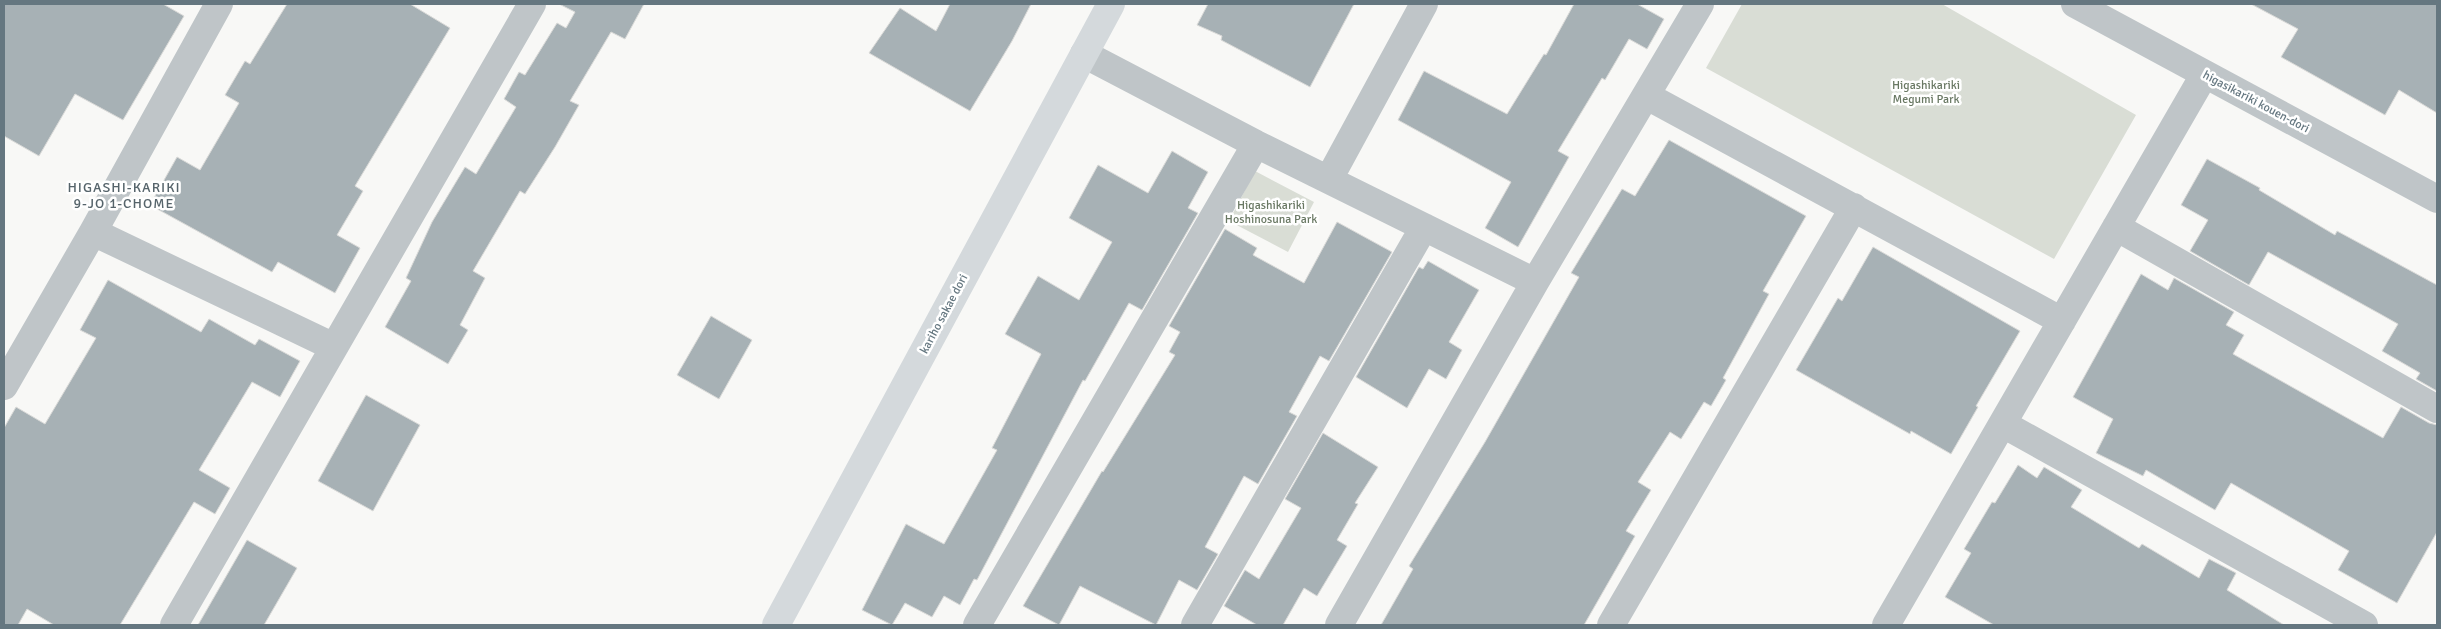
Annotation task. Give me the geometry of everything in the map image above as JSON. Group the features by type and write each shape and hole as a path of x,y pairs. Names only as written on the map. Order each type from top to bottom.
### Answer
{"street":[{"path":"4,386 93,232 219,4"},
{"path":"174,625 532,4"},
{"name":"kariho sakae dori","path":"776,625 1111,4"},
{"path":"1329,179 1424,4"},
{"path":"1339,625 1535,282 1700,4"},
{"name":"higasikariki kouen-dori","path":"2075,4 2437,199"},
{"path":"1084,54 1256,144 1535,282"},
{"path":"1894,623 2002,424 2204,75"},
{"path":"1647,96 1854,206 2062,321"},
{"path":"977,625 1256,144"},
{"path":"1612,625 1854,206"},
{"path":"1195,625 1424,228"},
{"path":"2116,228 2437,408"},
{"path":"93,232 334,347"},
{"path":"2002,424 2364,625"}],"green space":[{"name":"Higashikariki Megumi Park","path":"1742,4 1942,4 2136,115 2054,259 1706,68"},
{"name":"Higashikariki Hoshinosuna Park","path":"1255,171 1314,202 1288,252 1229,221"}],"building":[{"path":"4,4 163,4 184,16 123,120 75,94 39,156 4,136"},
{"path":"287,4 410,4 450,28 355,186 363,191 337,235 360,248 335,293 278,262 272,272 150,205 177,157 200,170 239,103 225,95 245,61 250,64"},
{"path":"559,4 644,4 625,39 611,32 570,101 579,105 555,147 525,194 520,191 473,271 485,278 460,325 468,330 448,364 385,327 411,281 406,278 432,222 465,167 476,174 516,107 504,99 519,72 525,75 557,23 566,28 575,12"},
{"path":"950,4 1031,4 1012,41 970,111 869,53 900,8 936,31"},
{"path":"1208,4 1354,4 1310,87 1221,40 1222,36 1197,25"},
{"path":"1574,4 1637,4 1664,19 1647,49 1629,39 1605,80 1602,78 1558,151 1569,157 1518,247 1485,228 1511,182 1398,120 1424,71 1507,114 1544,54 1546,55"},
{"path":"2251,4 2437,4 2437,113 2399,90 2385,115 2281,57 2298,29"},
{"path":"1669,140 1806,216 1763,291 1769,294 1723,378 1726,380 1711,406 1704,402 1681,439 1670,432 1638,482 1651,490 1626,531 1635,536 1584,625 1381,625 1413,569 1409,566 1485,442 1579,277 1571,273 1622,189 1635,196"},
{"path":"1172,151 1208,172 1188,208 1198,213 1142,310 1129,303 1085,381 1083,380 977,580 974,579 960,605 944,596 932,617 905,603 892,625 862,610 906,524 944,544 997,450 992,448 1041,354 1005,334 1038,276 1079,300 1112,242 1069,218 1098,165 1148,193"},
{"path":"2207,159 2260,188 2259,190 2335,235 2337,231 2437,285 2437,391 2416,379 2420,373 2382,351 2398,324 2268,252 2249,285 2190,251 2208,220 2181,205"},
{"path":"1337,222 1392,252 1329,361 1320,356 1289,412 1297,416 1258,484 1244,476 1205,547 1218,554 1197,590 1179,580 1156,625 1080,586 1059,625 1023,606 1102,471 1175,355 1169,352 1180,332 1169,326 1225,229 1257,248 1253,255 1304,283"},
{"path":"1873,247 2020,331 1976,406 1978,407 1951,454 1911,431 1910,434 1796,370 1838,298 1842,301"},
{"path":"1428,261 1479,290 1449,342 1462,350 1446,379 1429,369 1407,408 1356,377 1419,267 1423,269"},
{"path":"2141,274 2168,290 2174,278 2234,312 2226,325 2244,335 2233,354 2383,438 2401,407 2429,423 2437,425 2437,532 2397,603 2338,570 2349,551 2231,483 2215,510 2146,470 2143,476 2096,453 2113,419 2073,397"},
{"path":"108,280 201,332 209,319 255,345 259,339 300,361 280,397 252,382 199,470 230,488 215,514 194,502 120,625 54,625 27,609 18,625 4,625 4,428 16,407 45,424 96,338 80,330"},
{"path":"711,316 752,340 719,399 677,375"},
{"path":"366,395 420,425 373,511 318,481"},
{"path":"1323,433 1378,467 1355,503 1358,504 1337,540 1347,546 1317,596 1304,588 1283,625 1257,625 1224,606 1245,570 1259,579 1301,508 1285,499"},
{"path":"2018,465 2037,478 2044,467 2082,490 2071,507 2139,548 2142,544 2199,578 2209,559 2236,573 2227,590 2284,625 1994,625 1945,597 1971,553 1964,549 1992,502 1995,503"},
{"path":"247,540 297,568 264,625 198,625"}],"district":[{"name":"HIGASHI-KARIKI 9-JO 1-CHOME","path":"124,196"}]}
